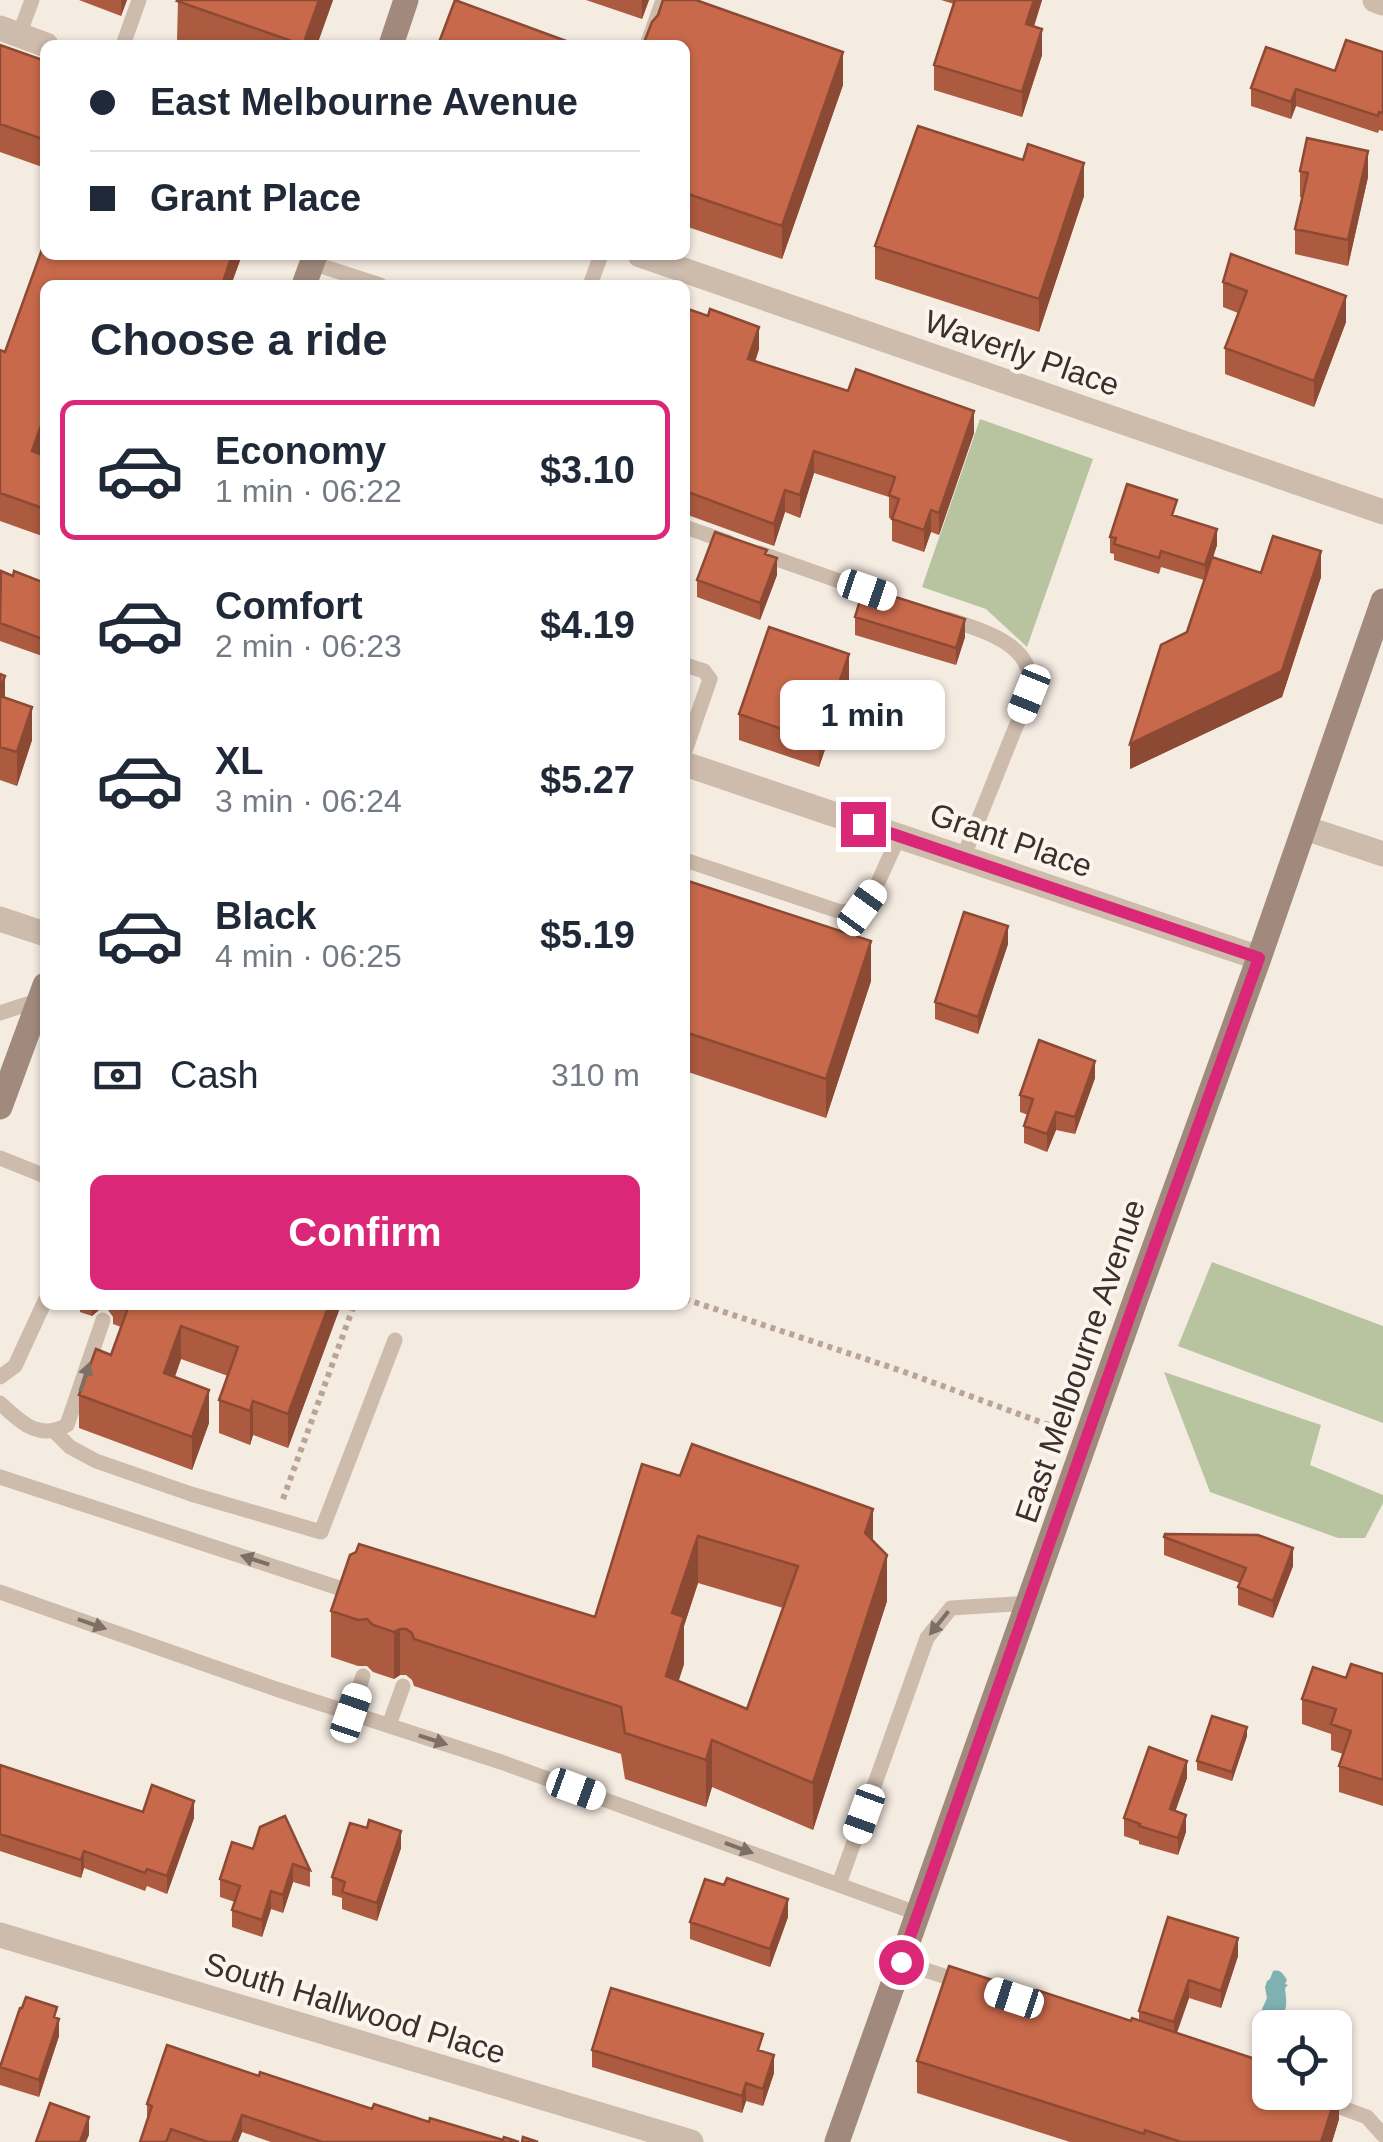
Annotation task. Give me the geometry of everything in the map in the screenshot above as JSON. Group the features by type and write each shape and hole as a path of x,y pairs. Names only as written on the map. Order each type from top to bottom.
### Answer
{"street":[{"path":"393,40 406,0"},
{"path":"1375,0 1383,3"},
{"path":"10,32 40,43"},
{"name":"Waverly Place","path":"654,260 1383,512"},
{"name":"East Melbourne Avenue","path":"837,2142 1383,601"},
{"name":"Grant Place","path":"690,766 1259,958"},
{"path":"1305,828 1383,854"},
{"path":"0,919 40,932"},
{"path":"0,1107 40,998"},
{"name":"South Hallwood Place","path":"0,1935 691,2142"}],"lane":[{"path":"10,32 32,0"},
{"path":"125,40 139,0"},
{"path":"649,40 663,0"},
{"path":"311,268 360,280"},
{"path":"690,528 886,597"},
{"path":"940,616 1017,650 1032,680 963,858"},
{"path":"690,667 704,671 710,679 690,737"},
{"path":"690,862 841,912 862,908 876,890 899,836"},
{"path":"0,1013 40,994"},
{"path":"0,1158 40,1174"},
{"path":"0,1377 15,1366 40,1310"},
{"path":"0,1402 34,1430 55,1432 67,1425 103,1320"},
{"path":"55,1432 70,1448 96,1462 321,1532 395,1340"},
{"path":"0,1476 348,1591"},
{"path":"0,1592 502,1762 918,1914"},
{"path":"839,1884 927,1638 951,1608 1029,1603"},
{"path":"351,1713 364,1676"},
{"path":"389,1725 403,1686"},
{"path":"901,1962 977,1986"},
{"path":"1349,2110 1368,2117 1383,2136"}],"path":[{"path":"690,1301 902,1371 1054,1427"},
{"path":"276,1519 352,1310"}],"green space":[{"path":"980,419 1093,459 1027,647 986,609 922,587"},
{"path":"1212,1262 1383,1326 1383,1423 1178,1346"},
{"path":"1164,1372 1321,1425 1310,1465 1383,1495 1383,1503 1365,1538 1338,1538 1210,1492"}],"water":[{"path":"1273,1971 1278,1971 1287,1980 1285,2010 1262,2009"}],"building":[{"path":"319,0 305,40 289,40 177,1"},
{"path":"455,0 563,40 440,40"},
{"path":"663,0 696,0 843,52 782,226 690,195 690,40 645,40"},
{"path":"955,0 1034,0 1026,24 1042,29 1022,92 934,65"},
{"path":"1346,40 1383,52 1383,113 1378,116 1296,89 1291,102 1251,88 1266,47 1335,71"},
{"path":"0,45 40,59 40,138 0,124"},
{"path":"918,126 1023,160 1028,144 1084,163 1039,299 875,246"},
{"path":"1307,138 1368,151 1348,240 1295,229 1308,173 1300,171"},
{"path":"1231,254 1346,296 1314,381 1225,348 1247,291 1223,282"},
{"path":"40,255 40,260 230,260 224,280 40,280 40,428 32,451 40,454 40,507 0,493 0,350 5,352"},
{"path":"710,309 759,327 748,359 848,391 856,369 974,411 939,513 931,510 924,530 892,519 899,499 889,495 895,477 814,451 800,495 785,490 774,524 690,493 690,310 708,316"},
{"path":"1127,484 1177,500 1172,515 1217,529 1205,565 1161,551 1159,558 1114,544 1116,538 1110,537"},
{"path":"715,532 767,550 765,554 777,558 760,603 697,580"},
{"path":"1273,536 1321,551 1282,671 1130,744 1161,645 1187,632 1212,557 1261,573"},
{"path":"1,571 13,576 14,571 40,581 40,638 0,623"},
{"path":"864,587 965,619 956,648 855,617"},
{"path":"769,627 849,654 819,742 739,714"},
{"path":"0,696 32,707 17,752 0,747"},
{"path":"690,882 871,941 826,1079 690,1034"},
{"path":"964,912 1008,926 978,1017 935,1002"},
{"path":"1039,1040 1095,1061 1075,1117 1056,1112 1047,1134 1024,1126 1033,1099 1020,1095"},
{"path":"127,1310 327,1310 288,1414 253,1401 250,1411 219,1400 238,1347 181,1326 164,1373 209,1390 192,1437 79,1395 96,1349 111,1355"},
{"path":"692,1444 873,1509 865,1533 887,1555 813,1783 712,1740 706,1760 625,1733 621,1707 414,1639 406,1629 394,1632 367,1619 331,1611 350,1555 359,1544 595,1617 642,1464 680,1476","holes":["698,1536 798,1566 747,1709 666,1676 684,1617 672,1613"]},
{"path":"1258,1535 1293,1548 1273,1601 1238,1587 1246,1568 1164,1537"},
{"path":"1351,1664 1383,1674 1383,1780 1339,1766 1351,1731 1331,1724 1336,1709 1302,1699 1313,1667 1346,1678"},
{"path":"1212,1716 1247,1727 1232,1772 1197,1761"},
{"path":"1149,1747 1187,1761 1170,1809 1186,1815 1178,1838 1124,1818"},
{"path":"0,1765 143,1812 152,1785 194,1801 167,1876 147,1869 145,1873 84,1851 81,1860 0,1834"},
{"path":"285,1816 310,1870 293,1864 283,1895 271,1891 262,1920 232,1910 240,1886 220,1879 232,1842 253,1849 260,1827"},
{"path":"369,1820 401,1831 377,1903 342,1892 345,1882 332,1877 350,1823 367,1828"},
{"path":"727,1878 788,1899 770,1949 690,1922 705,1879 724,1885"},
{"path":"1168,1917 1238,1938 1221,1991 1189,1980 1174,2022 1139,2011"},
{"path":"949,1966 1131,2021 1132,2018 1252,2058 1252,2110 1331,2110 1321,2142 1181,2142 1145,2130 1144,2134 917,2061"},
{"path":"611,1988 763,2034 758,2050 774,2055 763,2089 746,2083 742,2096 592,2050"},
{"path":"26,1997 57,2007 54,2017 59,2019 39,2080 0,2067"},
{"path":"167,2045 372,2109 374,2104 429,2122 430,2118 519,2142 322,2142 242,2115 232,2142 208,2142 171,2129 166,2142 140,2142 152,2106 147,2104"},
{"path":"50,2103 89,2117 80,2142 36,2142"}],"route":[{"path":"863,824 1259,958 901,1962"}]}
